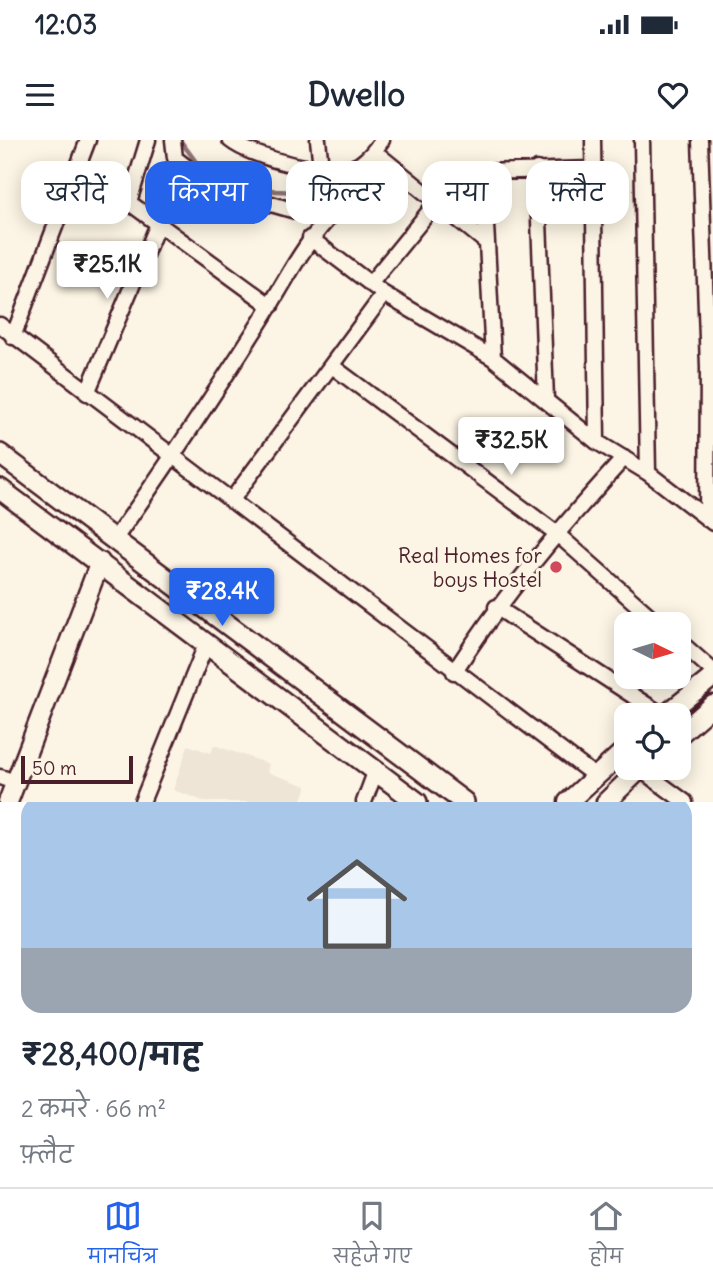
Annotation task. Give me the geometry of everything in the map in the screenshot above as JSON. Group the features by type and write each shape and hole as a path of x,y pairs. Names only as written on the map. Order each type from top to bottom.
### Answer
{"main road":[{"path":"0,454 464,802"},
{"path":"0,489 417,802"}],"street":[{"path":"81,161 88,140"},
{"path":"131,195 148,140"},
{"path":"173,140 175,158 212,187 286,205"},
{"path":"230,140 248,152 286,163"},
{"path":"318,140 321,161"},
{"path":"593,140 593,161"},
{"path":"642,140 648,473"},
{"path":"710,521 710,263 700,145 711,140"},
{"path":"363,161 380,144 422,188"},
{"path":"131,204 145,214"},
{"path":"370,284 422,220"},
{"path":"13,337 57,224"},
{"path":"87,393 158,224 271,306"},
{"path":"114,540 175,455 271,306 320,224"},
{"path":"462,224 486,243"},
{"path":"485,224 493,358"},
{"path":"539,224 546,399"},
{"path":"594,224 597,442"},
{"path":"310,238 384,294 493,358 597,442 648,473 710,521"},
{"path":"231,501 384,294"},
{"path":"0,325 87,393 175,455 454,672 595,776"},
{"path":"332,366 556,533 645,612"},
{"path":"454,672 496,607 556,533 624,458"},
{"path":"8,802 8,780 100,562"},
{"path":"496,607 644,703"},
{"path":"142,802 206,642"},
{"path":"691,652 713,671"},
{"path":"680,703 713,677"},
{"path":"691,724 713,705"},
{"path":"568,802 614,759"},
{"path":"364,802 376,770"},
{"path":"606,802 629,780"},
{"path":"657,780 685,802"}],"shaded area":[{"path":"188,745 211,753 214,745 269,764 267,772 307,786 301,802 206,802 173,790"}],"waterway":[{"path":"180,140 202,170 275,191 321,193 370,173 378,157"}],"place":[{"name":"Real Homes for boys Hostel","path":"556,567"}]}
